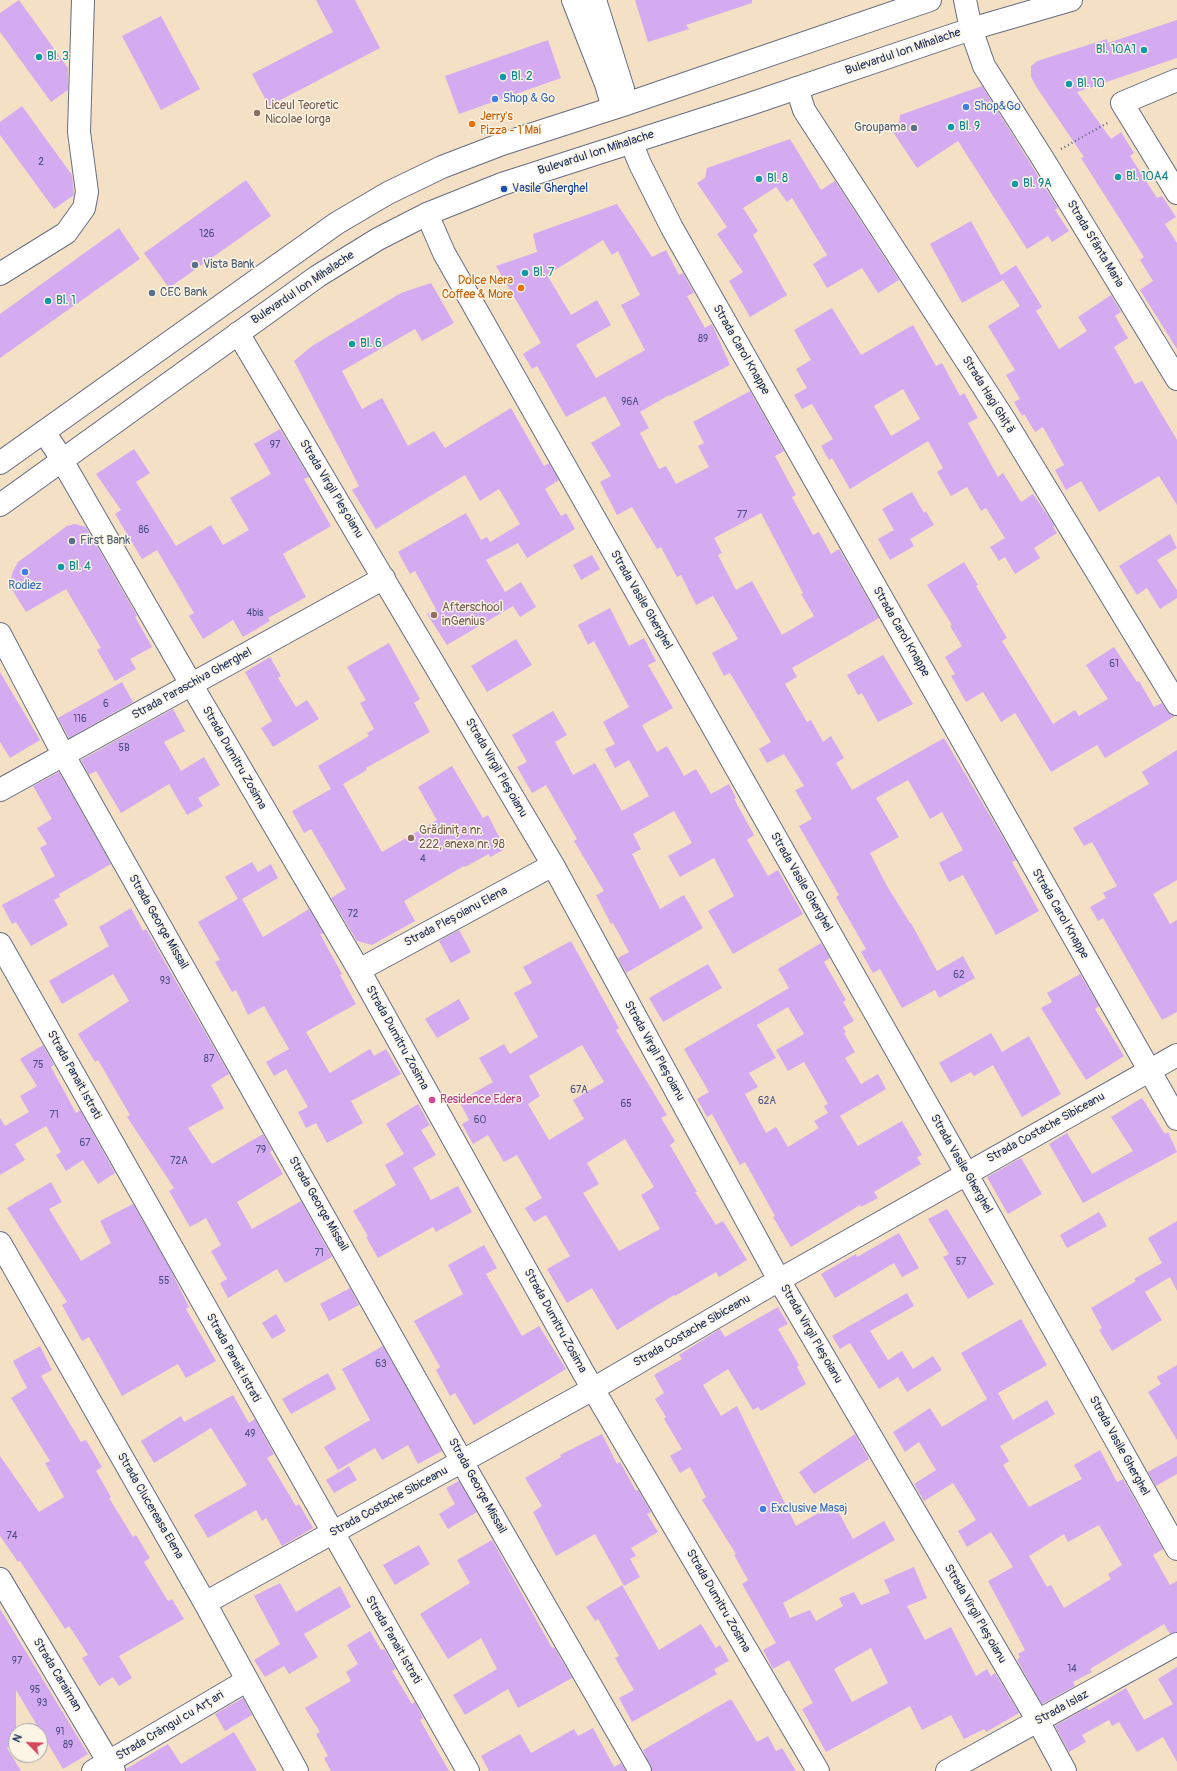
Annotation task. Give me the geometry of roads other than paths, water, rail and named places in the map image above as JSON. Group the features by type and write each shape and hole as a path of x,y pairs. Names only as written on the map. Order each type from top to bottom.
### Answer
{"street":[{"path":"0,274 66,233 84,208 87,192 79,132 83,0"},
{"path":"574,0 606,84 620,106"},
{"path":"595,0 620,79 620,106"},
{"path":"0,463 292,255 364,207 413,181 488,149 620,106 930,0"},
{"name":"Strada Sfânta Maria","path":"965,0 971,29 984,66 1043,159 1177,379"},
{"name":"Bulevardul Ion Mihalache","path":"1,501 62,460 318,276 378,239 426,214 502,184 797,88 971,29 1071,0"},
{"path":"1177,80 1122,102 1177,193"},
{"name":"Strada Hagi Ghiță","path":"797,88 804,110 1004,419 1177,704"},
{"name":"Strada Carol Knappe","path":"631,142 640,164 672,228 1177,1119"},
{"name":"Strada Vasile Gherghel","path":"426,214 444,254 966,1173 1177,1549"},
{"name":"Strada Virgil Pleșoianu","path":"238,333 553,865 779,1280 1038,1721 1065,1771"},
{"name":"Strada Dumitru Zosima","path":"44,432 62,460 191,684 359,970 593,1389 818,1771"},
{"name":"Strada Paraschiva Gherghel","path":"0,790 384,578"},
{"name":"Strada George Missail","path":"0,634 63,754 640,1771"},
{"name":"Strada Pleșoianu Elena","path":"359,970 553,865"},
{"name":"Strada Panait Istrati","path":"0,944 468,1771"},
{"name":"Strada Costache Sibiceanu","path":"205,1603 333,1534 593,1389 966,1173 1177,1055"},
{"name":"Strada Clucereasa Elena","path":"0,1243 205,1603 246,1681 297,1771"},
{"name":"Strada Caraiman","path":"0,1579 105,1768"},
{"name":"Strada Islaz","path":"947,1771 1177,1644"},
{"name":"Strada Crângul cu Arțari","path":"105,1768 246,1681"}],"place":[{"name":"Bl. 10A1","path":"1144,50"},
{"name":"Bl. 3","path":"39,57"},
{"name":"Bl. 2","path":"503,77"},
{"name":"Bl. 10","path":"1069,84"},
{"name":"Shop & Go","path":"495,99"},
{"name":"Shop&Go","path":"966,107"},
{"name":"Liceul Teoretic Nicolae Iorga","path":"257,113"},
{"name":"Jerry's Pizza - 1 Mai","path":"472,124"},
{"name":"Bl. 9","path":"951,127"},
{"name":"Groupama","path":"914,128"},
{"name":"Bl. 10A4","path":"1118,177"},
{"name":"Bl. 8","path":"759,179"},
{"name":"Bl. 9A","path":"1015,184"},
{"name":"Vasile Gherghel","path":"504,189"},
{"name":"Vista Bank","path":"195,265"},
{"name":"Bl. 7","path":"525,273"},
{"name":"Dolce Nera Coffee & More","path":"521,288"},
{"name":"CEC Bank","path":"152,293"},
{"name":"Bl. 1","path":"48,301"},
{"name":"Bl. 6","path":"352,344"},
{"name":"First Bank","path":"72,541"},
{"name":"Bl. 4","path":"61,567"},
{"name":"Rodiez","path":"25,572"},
{"name":"Afterschool inGenius","path":"434,615"},
{"name":"Grădinița nr. 222, anexa nr. 98","path":"411,838"},
{"name":"Residence Edera","path":"432,1100"},
{"name":"Exclusive Masaj","path":"763,1509"}]}
